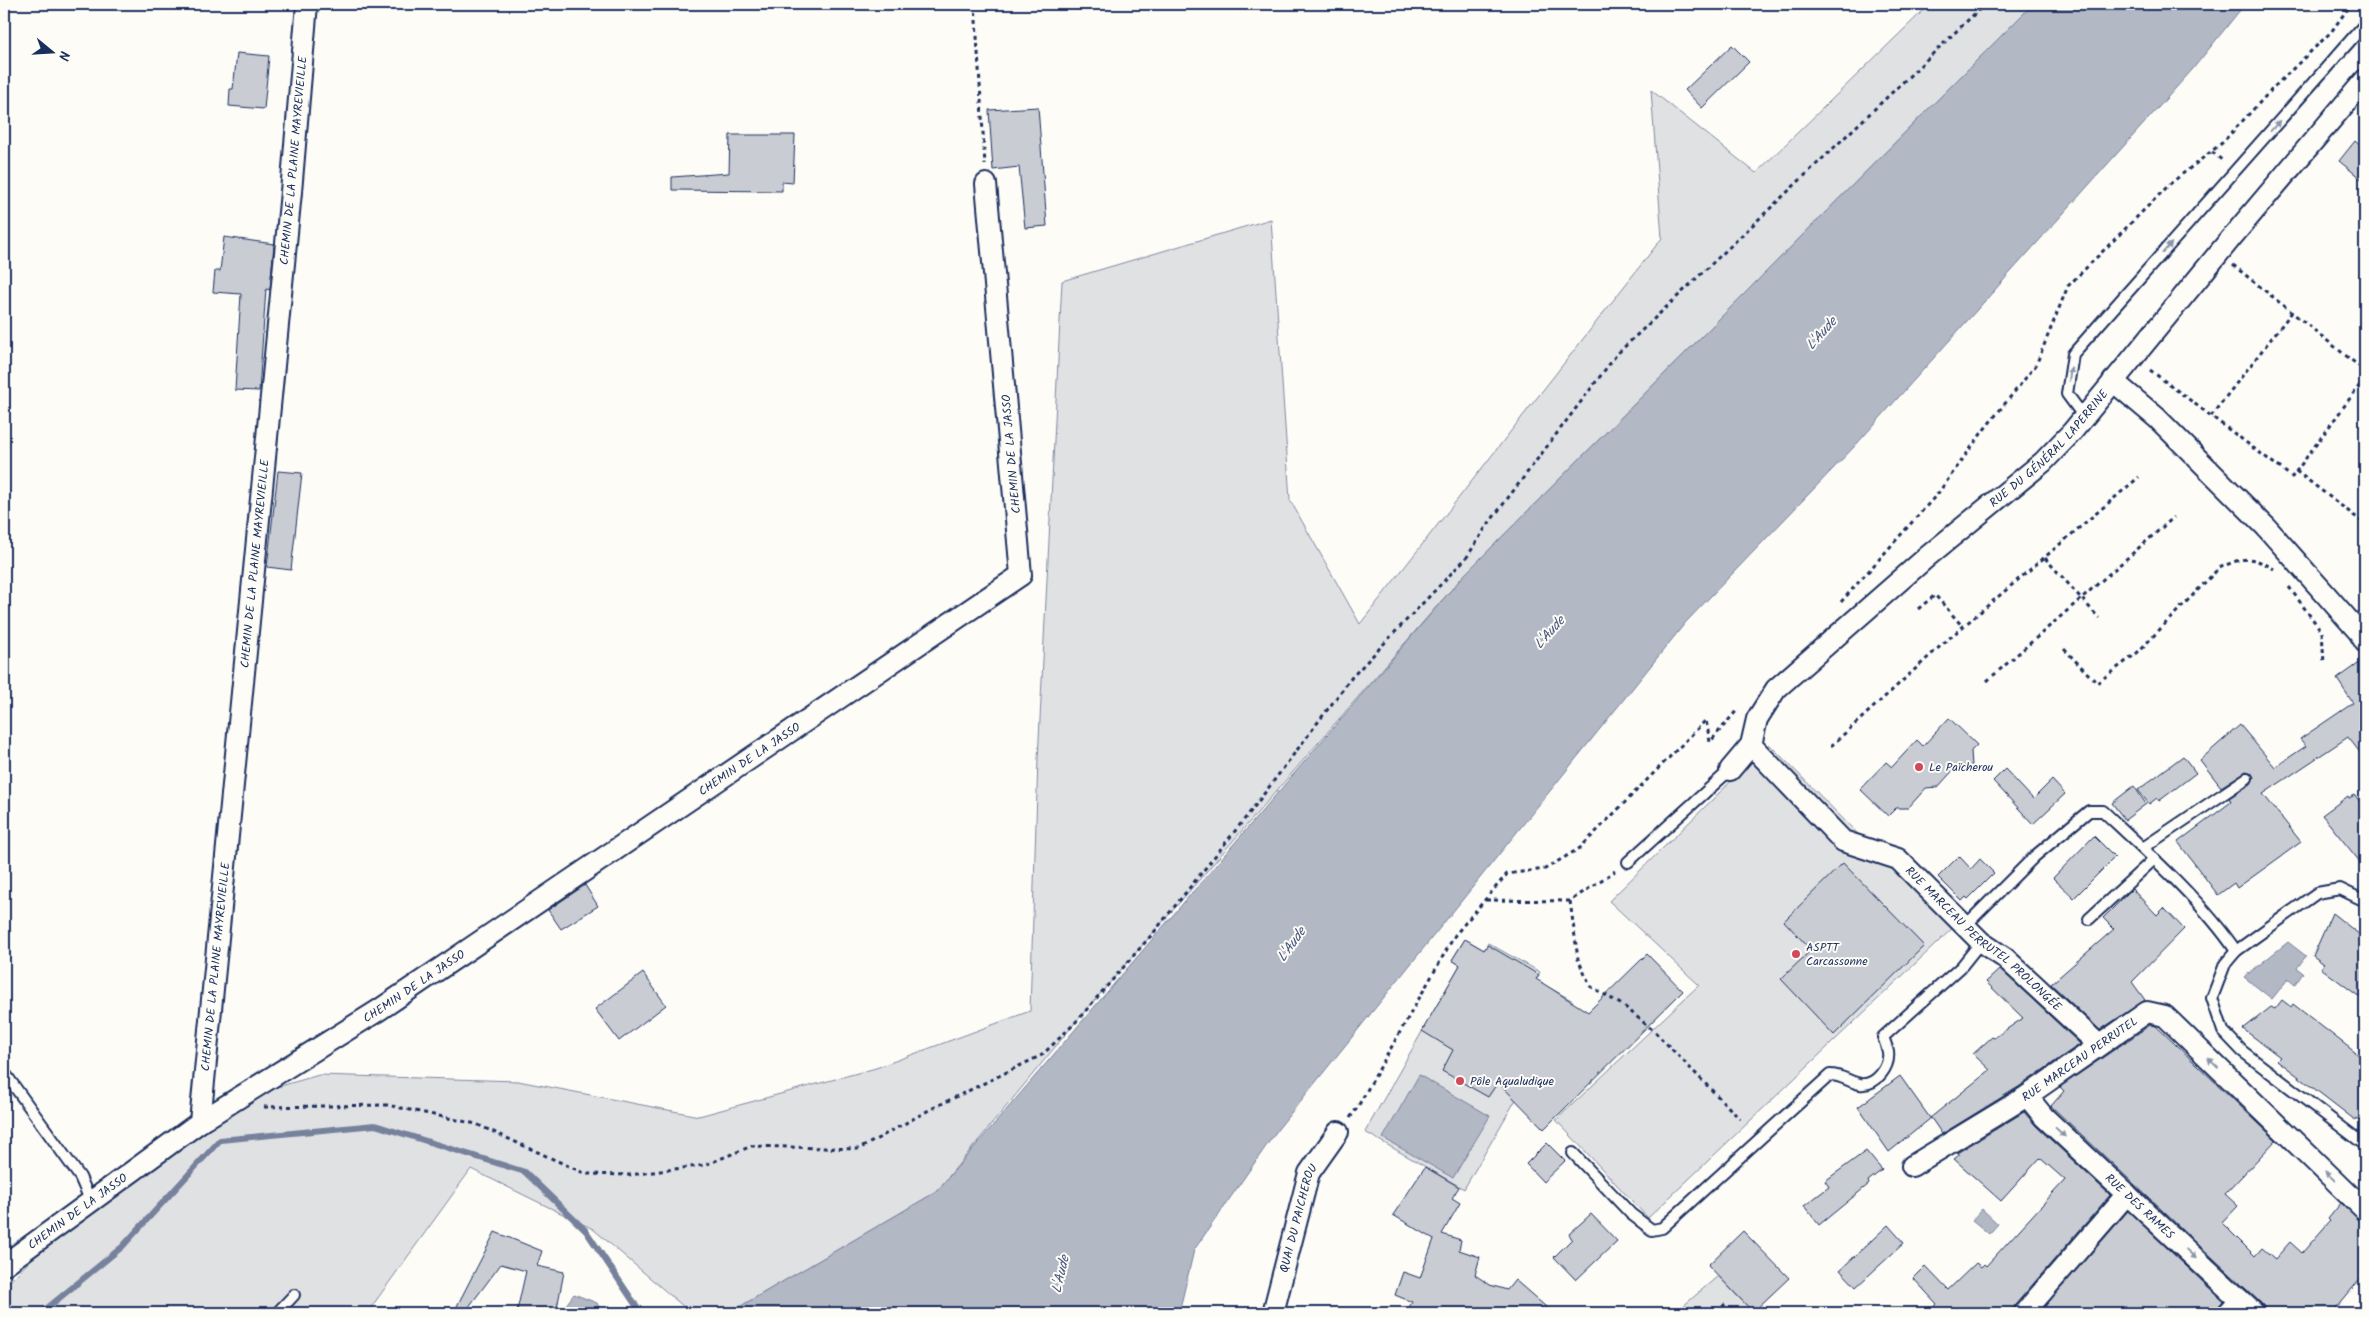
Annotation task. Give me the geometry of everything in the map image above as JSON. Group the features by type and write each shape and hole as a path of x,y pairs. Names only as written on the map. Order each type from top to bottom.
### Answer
{"street":[{"name":"CHEMIN DE LA PLAINE MAYREVIEILLE","path":"200,1122 291,192 307,4"},
{"path":"2114,381 2365,80"},
{"name":"CHEMIN DE LA JASSO","path":"4,1265 200,1122 379,1010 1021,575 986,184"},
{"name":"RUE DU GÉNÉRAL LAPERRINE","path":"1730,770 1751,745 1757,719 1776,689 1928,556 2043,462 2114,381 2157,418 2266,527 2362,637"},
{"name":"RUE MARCEAU PERRUTEL PROLONGÉE","path":"1751,745 1843,841 1898,859 1956,915 1964,927 1980,942 2005,958 2099,1045"},
{"name":"RUE MARCEAU PERRUTEL","path":"1912,1166 2027,1096 2147,1012 2165,1016 2365,1210"},
{"name":"RUE DES RAMES","path":"2027,1096 2044,1118 2127,1194 2234,1306 2254,1313"},
{"name":"QUAI DU PAICHEROU","path":"1273,1313 1309,1174 1338,1132"},
{"path":"2024,1313 2127,1194"}],"lane":[{"path":"2084,417 2067,394 2073,354 2365,24"},
{"path":"1628,862 1730,770"},
{"path":"2143,848 2247,778"},
{"path":"1964,927 2035,856 2089,811 2103,810 2143,848 2221,929 2236,951"},
{"path":"2089,919 2154,860"},
{"path":"2365,901 2340,889 2317,893 2236,951 2225,964 2212,998 2223,1030 2242,1051 2365,1145"},
{"path":"1573,1153 1631,1214 1652,1230 1662,1228 1830,1075 1841,1075 1862,1084 1876,1081 1886,1066 1888,1053 1883,1037 1961,967 1980,942"},
{"path":"4,1072 80,1177 91,1202"},
{"path":"277,1313 294,1295"}],"path":[{"path":"975,4 986,184"},
{"path":"258,1107 387,1105 476,1124 586,1174 630,1175 705,1166 752,1146 860,1150 928,1110 1042,1055 1074,1024 1155,930 1251,812 1352,677 1467,558 1486,527 1617,354 1985,4"},
{"path":"1839,604 1939,492 1983,431 2036,365 2068,286 2171,183 2222,144 2275,86 2331,32 2351,4"},
{"path":"2212,152 2235,171"},
{"path":"2228,262 2365,371"},
{"path":"2211,416 2292,312"},
{"path":"2145,366 2292,477 2364,383 2365,378"},
{"path":"2296,472 2365,524"},
{"path":"1831,746 1963,627 2139,477"},
{"path":"1986,681 2174,517"},
{"path":"2045,558 2099,618"},
{"path":"2064,650 2097,683 2137,653 2219,568 2237,560 2256,558 2277,571"},
{"path":"2288,586 2322,632 2324,663"},
{"path":"1918,609 1935,595 1963,627"},
{"path":"1338,1132 1357,1108 1455,935 1507,874 1545,870 1580,848 1706,720 1710,742 1744,702"},
{"path":"1485,900 1570,901 1628,862"},
{"path":"1570,901 1578,959 1590,986 1624,1006 1655,1032 1740,1119"},
{"path":"1718,1313 1727,1302"}],"shaded area":[{"path":"1930,4 2033,4 1464,575 1074,1024 936,1192 729,1313 691,1313 593,1229 471,1169 367,1313 4,1313 4,1287 94,1196 221,1103 319,1075 518,1081 699,1116 876,1068 1030,1011 1038,759 1062,281 1271,219 1290,500 1360,624 1662,238 1651,90 1756,173"},
{"name":"ASPTT Carcassonne","path":"1769,744 1870,846 1958,923 1648,1218 1556,1120 1699,985 1609,901"},
{"name":"Pôle Aqualudique","path":"1465,939 1484,950 1488,943 1540,972 1536,980 1573,1001 1464,1189 1365,1132 1460,965 1452,960"},
{"path":"1718,1276 1754,1313 1675,1313"}],"water":[{"name":"L'Aude","path":"2033,4 2245,4 2192,70 1854,447 1686,622 1278,1129 1194,1250 1179,1313 729,1313 936,1192 1464,575"},
{"path":"2288,942 2306,956 2297,968 2303,973 2295,985 2288,979 2272,999 2244,977"},
{"path":"1419,1075 1490,1116 1453,1178 1383,1138"},
{"path":"1982,1209 1998,1224 1989,1234 1972,1220"},
{"path":"574,1294 597,1303 602,1313 560,1313"}],"building":[{"path":"1732,45 1749,62 1702,108 1685,90"},
{"path":"237,53 269,56 264,109 229,106 230,89 233,89"},
{"path":"1038,107 1047,226 1025,228 1019,167 993,170 989,110"},
{"path":"730,135 795,135 793,183 782,182 782,191 672,190 672,177 729,173"},
{"path":"2355,141 2365,150 2365,182 2339,161"},
{"path":"224,237 274,244 270,290 266,289 259,391 235,390 241,294 213,292 215,271 220,271"},
{"path":"278,471 302,473 291,570 267,567"},
{"path":"2365,659 2365,759 2348,737 2263,794 2301,842 2237,888 2234,883 2218,895 2178,842 2231,802 2229,798 2251,784 2254,777 2250,772 2246,771 2221,787 2200,760 2240,725 2275,767 2306,746 2300,739 2353,703 2337,679"},
{"name":"Le Païcherou","path":"1949,718 1977,745 1971,751 1972,766 1957,766 1938,787 1926,788 1908,808 1896,808 1888,816 1860,789 1886,762 1892,767 1917,740 1923,746"},
{"path":"2183,756 2196,773 2159,801 2157,798 2149,804 2138,790"},
{"path":"2005,769 2033,799 2052,780 2065,794 2033,824 1993,781"},
{"path":"2134,786 2146,804 2125,820 2112,803"},
{"path":"2355,795 2365,809 2365,868 2322,815 2348,796 2349,798"},
{"path":"2094,836 2115,857 2074,898 2053,878"},
{"path":"1959,856 1971,869 1980,859 1994,873 1968,899 1966,897 1962,901 1938,877"},
{"path":"1843,863 1924,946 1834,1035 1781,979 1811,950 1784,921"},
{"path":"585,885 598,906 561,929 548,910"},
{"path":"2132,889 2157,915 2164,908 2184,929 2132,982 2145,1000 2100,1030 2051,984 2114,929 2103,918"},
{"path":"2332,913 2365,939 2365,1001 2321,968 2324,964 2313,956"},
{"path":"1465,939 1484,950 1488,945 1539,975 1536,979 1588,1012 1647,954 1683,991 1544,1129 1498,1082 1488,1097 1442,1071 1453,1050 1422,1031 1460,965 1452,960"},
{"path":"2000,969 2080,1044 2020,1086 1942,1134 1931,1118 1889,1152 1858,1107 1900,1076 1930,1118 1990,1070 1973,1054 1992,1037 1994,1038 2023,1018 1986,982"},
{"path":"643,973 666,1005 619,1041 595,1009"},
{"path":"2282,1000 2291,1007 2293,1004 2365,1060 2365,1125 2356,1118 2355,1120 2277,1060 2280,1057 2243,1029 2271,1007 2275,1009"},
{"path":"2150,1025 2156,1026 2276,1140 2225,1194 2238,1206 2222,1223 2255,1256 2262,1248 2275,1259 2290,1242 2302,1253 2330,1221 2328,1219 2341,1203 2365,1224 2365,1273 2332,1313 2266,1313 2262,1304 2051,1106 2064,1091 2060,1087"},
{"path":"2024,1112 2036,1126 2110,1195 2015,1305 2012,1313 1929,1313 1937,1304 1913,1278 1925,1266 1948,1290 1976,1263 1981,1267 1984,1264 1986,1266 2065,1180 2040,1158 2001,1201 1954,1159 1959,1155 1957,1153"},
{"path":"1547,1143 1565,1161 1543,1182 1526,1164"},
{"path":"1866,1151 1882,1170 1868,1181 1869,1184 1819,1225 1804,1206 1829,1187 1825,1181"},
{"path":"1425,1167 1459,1187 1452,1198 1460,1203 1442,1234 1461,1240 1459,1250 1480,1257 1475,1275 1490,1285 1507,1290 1515,1280 1553,1313 1406,1313 1412,1302 1395,1295 1403,1272 1420,1278 1434,1239 1393,1215"},
{"path":"2128,1211 2223,1301 2216,1313 2039,1313"},
{"path":"1591,1214 1617,1241 1576,1280 1554,1257 1572,1239 1569,1234"},
{"path":"1888,1225 1904,1243 1856,1287 1840,1270"},
{"path":"1743,1231 1789,1278 1753,1312 1708,1265"},
{"path":"495,1232 542,1251 537,1266 564,1272 556,1313 517,1311 526,1271 501,1264 465,1312 457,1306"}],"waterway":[{"path":"41,1313 122,1247 220,1140 375,1125 525,1172 586,1231 641,1313"}],"place":[{"name":"Le Païcherou","path":"1919,767"},
{"name":"ASPTT Carcassonne","path":"1796,954"},
{"name":"Pôle Aqualudique","path":"1460,1081"}]}
